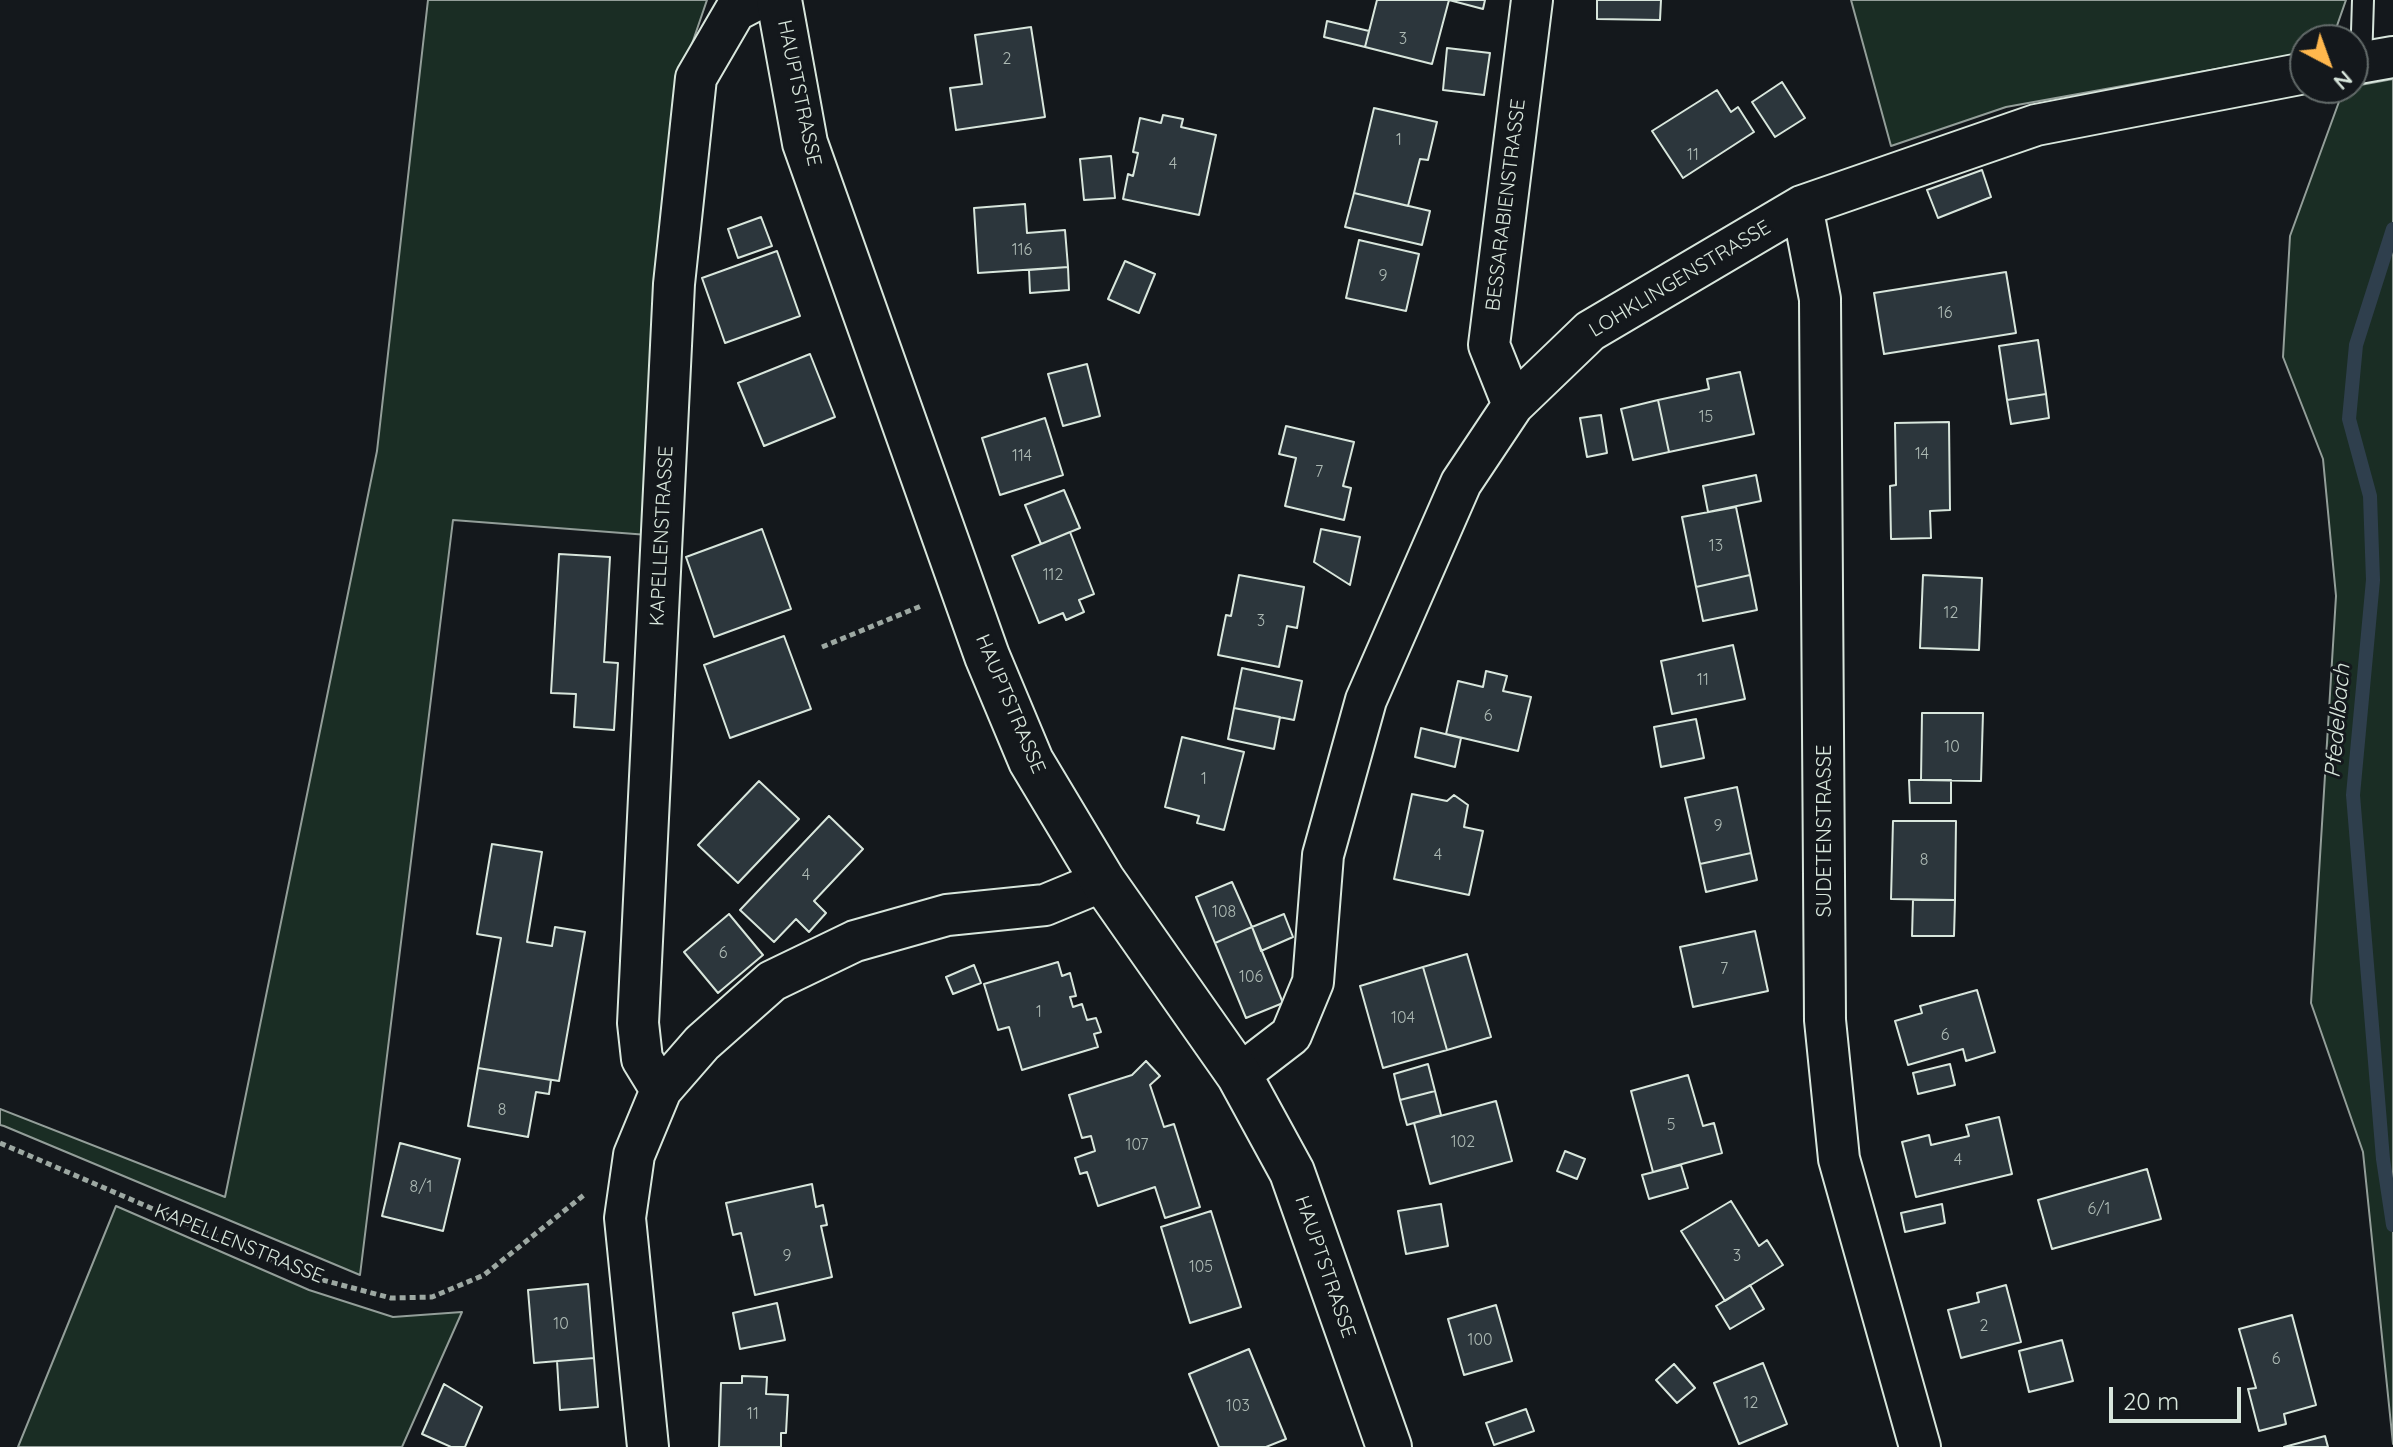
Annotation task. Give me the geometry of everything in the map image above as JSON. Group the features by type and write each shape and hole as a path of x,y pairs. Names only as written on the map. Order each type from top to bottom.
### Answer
{"main road":[{"name":"HAUPTSTRASSE","path":"779,0 805,143 963,589 1031,761 1103,881 1239,1075 1292,1172 1389,1447"}],"street":[{"name":"KAPELLENSTRASSE","path":"661,1090 642,1059 638,1023 674,284 696,78 735,11 756,0"},
{"name":"BESSARABIENSTRASSE","path":"1513,405 1489,345 1532,0"},
{"name":"LOHKLINGENSTRASSE","path":"1239,1075 1291,1035 1313,982 1323,855 1366,700 1461,483 1513,405 1590,331 1802,206 2036,125 2289,76"},
{"name":"SUDETENSTRASSE","path":"1802,206 1820,299 1825,1020 1839,1159 1920,1447"},
{"path":"648,1447 625,1218 634,1155 661,1090 702,1043 772,981 855,941 947,915 1045,905 1103,881"}],"lane":[{"path":"2363,0 2365,24"}],"path":[{"path":"822,647 963,589"},
{"name":"KAPELLENSTRASSE","path":"0,1143 311,1277 391,1298 432,1297 484,1275 634,1155"}],"green space":[{"path":"428,0 707,0 680,79 648,535 453,520 360,1275 0,1125 0,1109 225,1197 377,451"},
{"path":"1851,0 2346,0 2338,24 2289,24 2289,56 2006,107 1891,146"},
{"path":"2393,79 2393,1444 2363,1152 2311,1003 2336,596 2323,459 2283,357 2290,236 2338,104 2369,104 2369,83"},
{"path":"116,1206 309,1290 393,1317 462,1312 402,1447 18,1447"}],"building":[{"path":"1377,0 1449,0 1432,64 1365,47"},
{"path":"1449,0 1485,0 1483,9"},
{"path":"1597,0 1661,0 1660,20 1597,19"},
{"path":"1327,21 1369,31 1365,47 1324,37"},
{"path":"1031,27 1045,117 956,130 950,88 982,84 975,35"},
{"path":"1447,48 1490,53 1484,95 1443,90"},
{"path":"1782,82 1805,118 1775,137 1752,102"},
{"path":"1717,90 1731,112 1738,107 1754,132 1683,178 1652,131"},
{"path":"1374,108 1437,122 1428,160 1420,159 1408,206 1354,193"},
{"path":"1163,115 1183,119 1181,127 1216,135 1199,215 1123,199 1128,174 1133,176 1138,153 1133,152 1140,118 1161,123"},
{"path":"1111,156 1115,198 1084,200 1080,159"},
{"path":"1982,170 1991,197 1938,218 1927,190"},
{"path":"1354,193 1430,211 1422,245 1345,227"},
{"path":"1025,204 1027,233 1065,230 1068,267 978,273 974,208"},
{"path":"761,217 772,246 738,258 728,229"},
{"path":"1359,240 1419,254 1406,311 1346,298"},
{"path":"777,251 800,316 725,343 702,278"},
{"path":"1125,261 1155,274 1139,313 1108,299"},
{"path":"1068,267 1069,290 1030,293 1029,270"},
{"path":"2006,272 2016,333 1884,354 1874,293"},
{"path":"2038,340 2046,394 2007,400 1999,346"},
{"path":"810,354 835,417 764,446 738,383"},
{"path":"1087,364 1100,416 1063,426 1048,374"},
{"path":"1740,372 1754,434 1669,452 1658,400 1709,389 1707,379"},
{"path":"2046,394 2049,418 2011,424 2007,400"},
{"path":"1658,400 1669,452 1633,460 1621,409"},
{"path":"1601,415 1607,453 1587,457 1580,418"},
{"path":"1045,418 1063,475 1000,495 982,438"},
{"path":"1949,422 1950,510 1930,511 1931,538 1891,539 1890,486 1896,485 1895,423"},
{"path":"1286,426 1354,442 1343,486 1351,488 1344,520 1285,506 1296,458 1279,454"},
{"path":"1756,475 1761,501 1708,512 1703,486"},
{"path":"1064,490 1080,528 1041,544 1025,505"},
{"path":"1736,507 1750,575 1696,587 1682,517"},
{"path":"762,529 791,609 714,637 686,557"},
{"path":"1321,529 1360,537 1350,585 1314,562"},
{"path":"1070,532 1094,594 1079,600 1084,612 1066,620 1063,613 1039,623 1012,556"},
{"path":"559,554 610,557 604,662 618,663 614,730 574,727 576,694 551,693"},
{"path":"1239,575 1304,587 1297,628 1287,626 1279,667 1218,655 1226,615 1231,616"},
{"path":"1750,575 1757,610 1703,621 1696,587"},
{"path":"1923,575 1982,578 1979,650 1920,648"},
{"path":"784,636 811,709 730,738 704,665"},
{"path":"1733,645 1745,699 1672,714 1661,661"},
{"path":"1242,668 1302,681 1294,720 1234,708"},
{"path":"1486,671 1507,676 1503,691 1531,697 1518,751 1446,734 1458,681 1483,687"},
{"path":"1234,708 1280,717 1274,749 1228,739"},
{"path":"1922,713 1983,713 1981,781 1921,780"},
{"path":"1696,719 1704,758 1661,767 1654,727"},
{"path":"1421,728 1461,738 1455,767 1415,757"},
{"path":"1182,737 1244,752 1224,830 1197,823 1199,816 1165,807"},
{"path":"1909,780 1951,780 1951,803 1910,803"},
{"path":"759,781 799,819 738,883 698,845"},
{"path":"1737,787 1751,853 1700,864 1685,798"},
{"path":"1412,794 1447,801 1454,795 1468,805 1464,827 1483,831 1469,895 1394,879"},
{"path":"829,816 863,849 814,901 826,913 809,932 796,919 774,942 740,910"},
{"path":"1893,821 1956,821 1955,900 1891,899"},
{"path":"492,844 542,852 527,942 552,946 555,927 585,932 559,1081 478,1068 501,938 477,934"},
{"path":"1751,853 1757,880 1706,892 1700,864"},
{"path":"1232,882 1252,927 1215,943 1196,897"},
{"path":"1913,900 1955,900 1954,936 1912,936"},
{"path":"729,914 763,955 718,993 684,952"},
{"path":"1284,914 1293,937 1261,951 1252,927"},
{"path":"1252,927 1283,1003 1246,1018 1215,943"},
{"path":"1755,931 1768,991 1693,1007 1680,947"},
{"path":"1467,954 1491,1037 1447,1050 1423,967"},
{"path":"1058,962 1062,976 1070,973 1076,996 1070,997 1073,1007 1082,1004 1087,1020 1096,1018 1101,1032 1094,1034 1098,1047 1022,1070 1009,1027 998,1030 984,984"},
{"path":"974,965 981,983 953,994 946,977"},
{"path":"1423,967 1447,1050 1383,1068 1360,986"},
{"path":"1977,990 1995,1052 1966,1061 1963,1049 1908,1065 1895,1021 1922,1013 1920,1006"},
{"path":"1146,1061 1160,1076 1150,1085 1164,1127 1174,1124 1200,1207 1165,1218 1155,1187 1098,1206 1087,1172 1080,1174 1075,1158 1095,1151 1091,1136 1082,1138 1069,1095 1132,1075"},
{"path":"1428,1064 1435,1091 1400,1100 1394,1074"},
{"path":"1950,1064 1955,1085 1918,1094 1913,1073"},
{"path":"478,1068 551,1080 549,1094 536,1092 528,1137 468,1126"},
{"path":"1688,1075 1703,1126 1714,1123 1722,1153 1653,1172 1631,1091"},
{"path":"1435,1091 1441,1115 1407,1125 1400,1100"},
{"path":"1496,1101 1512,1161 1430,1184 1414,1123"},
{"path":"1999,1117 2012,1174 1916,1197 1902,1142 1929,1135 1931,1145 1969,1136 1966,1125"},
{"path":"400,1143 460,1159 443,1231 382,1216"},
{"path":"1565,1151 1585,1159 1577,1179 1557,1171"},
{"path":"1681,1165 1688,1188 1649,1199 1642,1175"},
{"path":"2147,1169 2161,1219 2052,1249 2038,1200"},
{"path":"812,1184 816,1207 823,1205 827,1225 821,1226 832,1277 755,1295 741,1233 733,1235 726,1203"},
{"path":"1731,1201 1759,1246 1767,1240 1783,1265 1725,1301 1681,1231"},
{"path":"1441,1204 1448,1246 1406,1254 1398,1211"},
{"path":"1942,1204 1945,1223 1905,1232 1901,1213"},
{"path":"1211,1211 1241,1307 1190,1323 1161,1227"},
{"path":"588,1284 594,1358 534,1363 528,1290"},
{"path":"1750,1285 1764,1309 1730,1329 1716,1306"},
{"path":"2006,1285 2021,1342 1961,1358 1948,1310 1979,1302 1977,1293"},
{"path":"777,1303 785,1340 740,1349 733,1313"},
{"path":"1496,1305 1512,1361 1464,1375 1448,1319"},
{"path":"2292,1315 2316,1405 2284,1414 2286,1424 2259,1431 2248,1389 2256,1388 2239,1329"},
{"path":"2062,1340 2073,1381 2029,1392 2019,1351"},
{"path":"1249,1349 1286,1439 1266,1447 1219,1447 1189,1374"},
{"path":"594,1358 598,1407 560,1410 557,1361"},
{"path":"1763,1363 1787,1424 1739,1444 1714,1383"},
{"path":"1674,1364 1695,1388 1677,1403 1656,1380"},
{"path":"742,1376 767,1377 766,1394 788,1395 786,1433 781,1433 781,1447 719,1447 721,1383 742,1383"},
{"path":"444,1384 482,1407 465,1447 451,1447 422,1434"},
{"path":"1526,1409 1534,1431 1494,1445 1486,1423"},
{"path":"2325,1436 2328,1447 2284,1447"}],"waterway":[{"name":"Pfedelbach","path":"2393,229 2356,345 2349,419 2370,496 2373,580 2353,795 2383,1159 2393,1225"}]}
